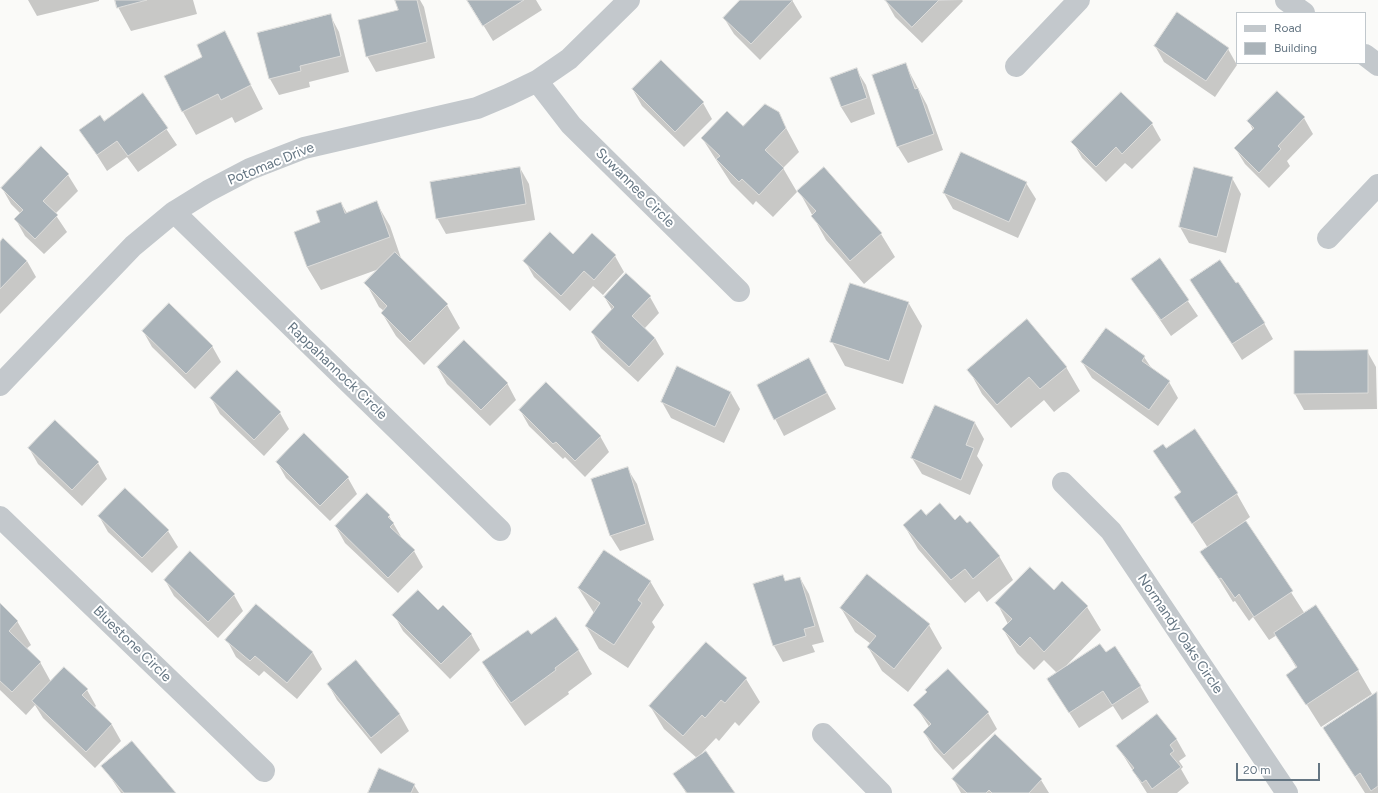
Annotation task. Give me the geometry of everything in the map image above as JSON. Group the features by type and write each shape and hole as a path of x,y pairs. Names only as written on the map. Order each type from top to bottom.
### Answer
{"street":[{"name":"Potomac Drive","path":"0,385 133,246 174,212 208,190 250,169 304,148 477,108 537,81 569,59 629,0"},
{"path":"1016,66 1079,0"},
{"path":"1286,0 1303,12"},
{"path":"1366,57 1378,65"},
{"name":"Suwannee Circle","path":"537,81 571,125 739,291"},
{"path":"1328,238 1378,184"},
{"name":"Rappahannock Circle","path":"174,212 500,530"},
{"name":"Normandy Oaks Circle","path":"1063,483 1112,531 1287,793"},
{"name":"Bluestone Circle","path":"0,517 264,771"},
{"path":"823,734 881,793"}],"building":[{"path":"115,0 147,0 117,8"},
{"path":"395,0 417,0 427,42 366,57 358,20 398,10"},
{"path":"467,0 524,0 483,26"},
{"path":"740,0 793,0 751,44 723,18"},
{"path":"885,0 939,0 912,27"},
{"path":"1177,12 1229,48 1206,81 1154,46"},
{"path":"331,14 341,56 300,66 301,71 269,79 257,33"},
{"path":"225,31 251,85 221,100 218,94 182,112 164,76 202,57 197,45"},
{"path":"661,60 704,102 675,132 632,89"},
{"path":"906,63 915,89 918,88 934,134 897,147 872,75"},
{"path":"857,68 867,98 841,107 830,78"},
{"path":"1277,91 1305,117 1278,146 1281,149 1259,173 1234,148 1254,128 1247,121"},
{"path":"1121,92 1153,123 1122,154 1116,147 1096,167 1071,142"},
{"path":"143,93 168,128 128,156 117,141 97,155 79,130 100,115 104,121"},
{"path":"765,104 779,112 786,128 765,150 784,168 759,195 742,179 739,182 716,159 720,156 701,138 727,111 743,126"},
{"path":"41,146 69,174 43,201 58,215 35,239 14,219 23,210 1,188"},
{"path":"961,152 1027,182 1009,222 943,193"},
{"path":"520,167 526,204 436,219 430,182"},
{"path":"824,167 882,233 850,261 811,216 816,211 797,191"},
{"path":"1194,167 1233,177 1217,237 1179,227"},
{"path":"377,201 390,237 307,267 294,232 320,222 316,211 341,202 345,213"},
{"path":"550,232 573,254 592,233 616,255 594,280 584,271 561,296 523,261"},
{"path":"3,238 27,261 0,289 0,242"},
{"path":"395,252 448,304 410,342 381,313 387,306 364,283"},
{"path":"1160,258 1189,300 1161,320 1131,279"},
{"path":"1220,260 1236,283 1238,282 1265,323 1232,344 1190,280"},
{"path":"626,273 651,296 632,316 655,338 629,367 591,332 614,307 604,297"},
{"path":"850,283 909,302 889,361 830,342"},
{"path":"169,303 213,346 186,374 142,331"},
{"path":"1027,319 1067,367 1040,389 1029,377 997,405 967,370"},
{"path":"1106,328 1145,356 1142,361 1170,381 1149,410 1081,362"},
{"path":"464,340 508,383 481,410 437,367"},
{"path":"1368,350 1368,393 1294,394 1294,351"},
{"path":"809,358 827,393 774,420 757,385"},
{"path":"677,366 731,392 715,427 661,402"},
{"path":"237,370 281,412 254,440 210,398"},
{"path":"546,382 601,436 575,461 556,442 553,444 519,410"},
{"path":"935,405 975,422 966,445 974,448 961,480 911,458"},
{"path":"55,420 99,462 72,490 28,448"},
{"path":"1195,429 1238,493 1192,524 1174,497 1181,492 1153,451 1163,444 1166,448"},
{"path":"304,433 349,477 320,506 276,462"},
{"path":"628,467 646,524 610,536 591,479"},
{"path":"125,488 169,530 142,558 98,516"},
{"path":"367,493 390,515 388,517 394,523 390,527 415,550 388,578 335,526"},
{"path":"940,503 955,520 960,515 967,523 970,521 1000,556 973,579 965,569 951,580 903,525 921,509 926,515"},
{"path":"1246,521 1293,591 1254,617 1239,594 1235,598 1221,578 1219,579 1200,552"},
{"path":"604,550 651,581 638,600 642,603 614,645 585,626 600,603 578,588"},
{"path":"190,551 235,594 208,622 164,580"},
{"path":"1030,567 1054,590 1062,581 1088,606 1044,652 1030,637 1020,647 1002,629 1012,619 995,603"},
{"path":"867,574 930,624 894,669 867,647 876,636 840,608"},
{"path":"783,575 785,581 800,577 815,626 804,629 806,636 773,646 753,584"},
{"path":"418,590 438,610 443,605 472,634 441,664 392,615"},
{"path":"0,603 18,621 9,631 41,662 12,692 0,681"},
{"path":"256,604 313,652 287,683 255,656 250,661 225,640"},
{"path":"1316,605 1359,670 1306,705 1286,675 1297,667 1274,633"},
{"path":"556,617 579,650 555,668 556,670 511,703 482,662 528,630 531,634"},
{"path":"706,642 747,678 725,703 721,700 705,718 702,715 683,736 649,706"},
{"path":"1100,644 1106,652 1115,646 1141,686 1112,705 1103,691 1069,713 1047,679"},
{"path":"356,660 400,714 371,738 327,684"},
{"path":"64,667 88,689 82,695 112,724 86,752 32,701"},
{"path":"948,669 989,712 944,755 923,732 931,724 913,705 927,692 925,690"},
{"path":"1377,692 1378,786 1371,791 1360,773 1355,777 1323,728"},
{"path":"1157,714 1177,739 1170,745 1174,751 1170,754 1181,767 1152,789 1146,780 1142,783 1132,770 1134,768 1116,746"},
{"path":"995,734 1042,779 1029,793 992,793 989,790 986,793 967,793 952,779"},
{"path":"132,741 176,793 124,793 101,766"},
{"path":"706,751 735,793 687,793 673,774"},
{"path":"379,768 415,784 411,793 368,793"}]}
